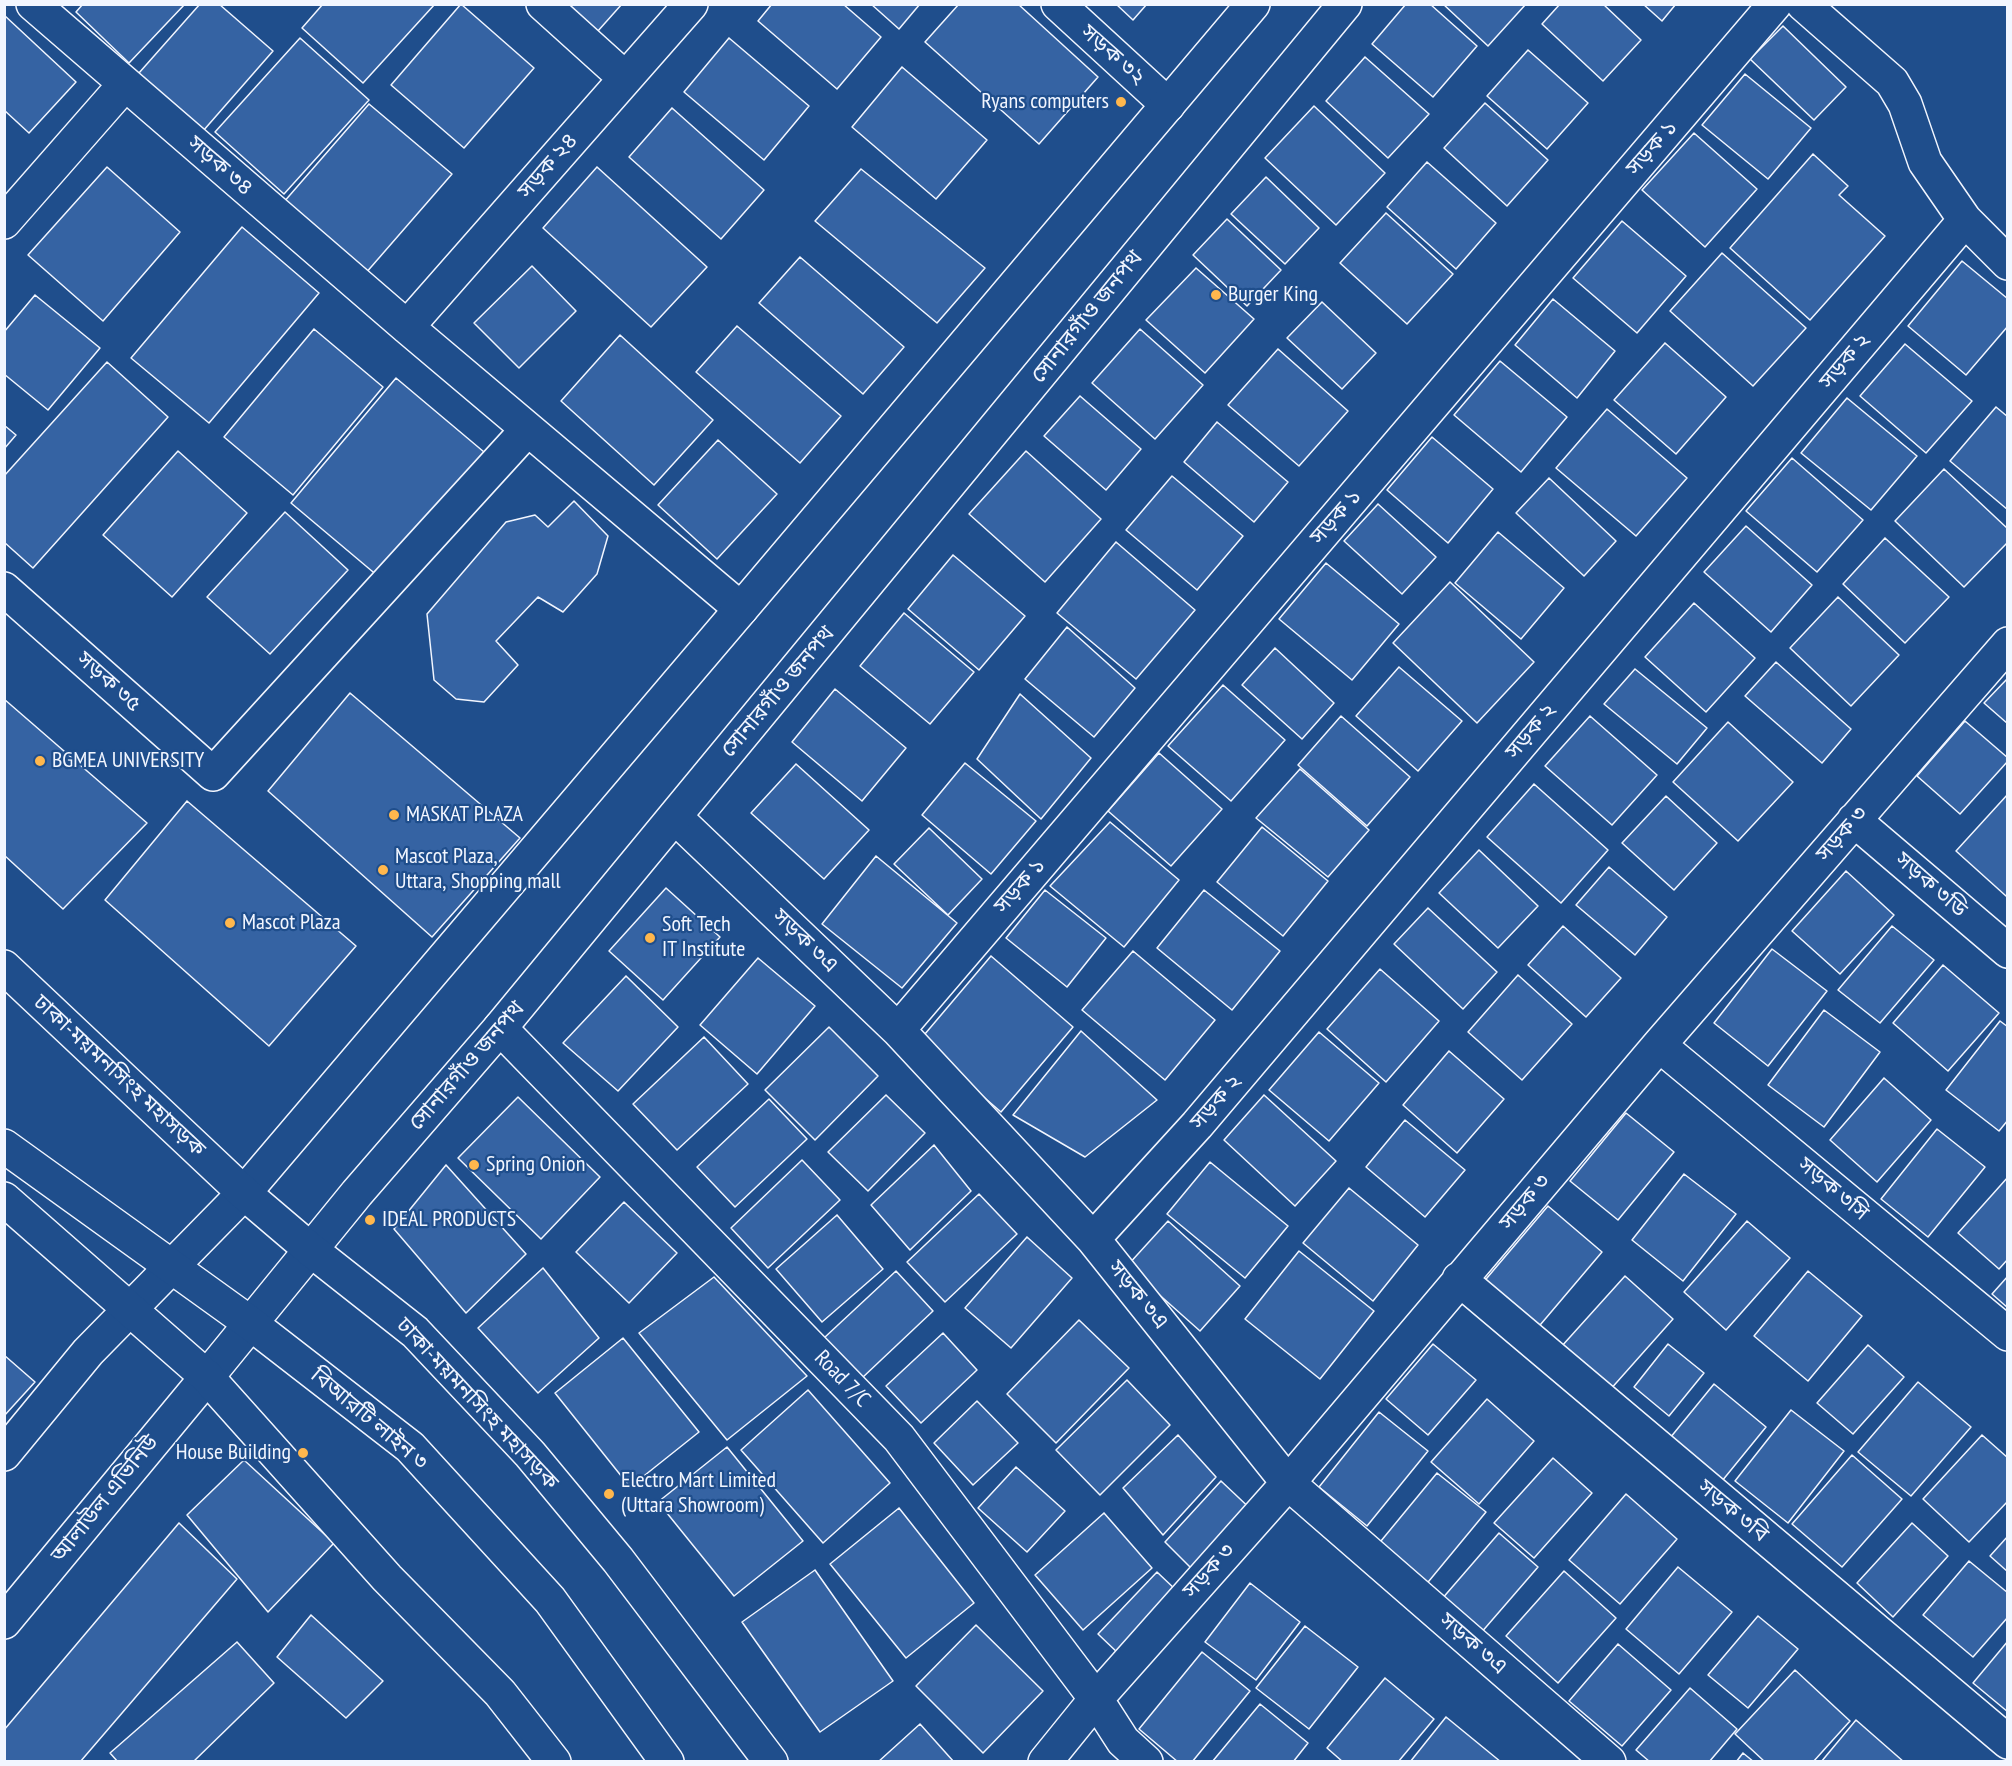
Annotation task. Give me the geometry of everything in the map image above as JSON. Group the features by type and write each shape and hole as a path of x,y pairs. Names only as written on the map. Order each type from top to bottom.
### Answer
{"main road":[{"name":"সড়ক ৩৪","path":"33,4 527,430 741,609"},
{"path":"543,4 625,78"},
{"name":"সড়ক ২৪","path":"407,327 691,4"},
{"name":"সড়ক ৩২","path":"1058,4 1168,105"},
{"path":"4,1454 88,1352 244,1193 1253,4"},
{"name":"সোনারগাঁও জনপথ","path":"207,1377 357,1193 500,1028 1346,4"},
{"name":"সড়ক ১","path":"898,1030 1775,4"},
{"path":"1803,4 1892,82 1905,104 1925,162 1965,220 2007,263"},
{"path":"4,222 125,84"},
{"name":"সড়ক ২","path":"1093,1239 1197,1125 1965,220"},
{"name":"সড়ক ৩৫","path":"4,589 213,774 527,430"},
{"name":"সড়ক ৩","path":"1044,1761 1096,1699 1288,1483 1659,1045 2007,644"},
{"name":"সড়ক ৩এ","path":"675,817 898,1030 1093,1239 1288,1483 1609,1761"},
{"name":"সড়ক ৩ডি","path":"1854,820 2007,951"},
{"name":"ঢাকা-ময়মনসিংহ মহাসড়ক","path":"4,967 244,1193 311,1250 415,1332 530,1455 618,1560 771,1761"},
{"name":"Road 7/C","path":"500,1028 899,1438 1096,1699 1122,1742 1146,1761"},
{"name":"সড়ক ৩সি","path":"1659,1045 2007,1334"},
{"name":"বিআরটি লাইন ৩","path":"4,1146 250,1323 410,1447 550,1600 667,1761"},
{"path":"4,1199 207,1377 387,1578 500,1693 554,1761"},
{"name":"সড়ক ৩বি","path":"1459,1279 2007,1742"},
{"name":"আলাউল এভিনিউ","path":"4,1622 207,1377"}],"building":[{"path":"83,4 185,4 129,63 76,12"},
{"path":"200,4 219,4 273,51 196,139 131,82"},
{"path":"323,4 435,4 363,83 302,28"},
{"path":"461,4 534,68 464,148 391,85"},
{"path":"549,4 622,4 589,41"},
{"path":"772,4 843,4 881,37 837,89 758,21"},
{"path":"871,4 920,4 899,29"},
{"path":"959,4 1018,4 1098,77 1039,144 925,42"},
{"path":"1116,4 1147,4 1133,20"},
{"path":"1406,4 1430,4 1477,46 1433,97 1372,44"},
{"path":"1443,4 1526,4 1488,46"},
{"path":"1560,4 1603,4 1641,40 1603,81 1542,24"},
{"path":"1643,4 1676,4 1662,21"},
{"path":"4,15 76,82 29,133 4,110"},
{"path":"1783,26 1846,87 1814,120 1750,59"},
{"path":"300,38 369,100 284,194 215,132"},
{"path":"729,38 809,106 764,160 684,92"},
{"path":"1528,50 1588,103 1547,149 1487,96"},
{"path":"1365,57 1429,114 1388,158 1326,101"},
{"path":"902,67 987,140 936,199 852,127"},
{"path":"1745,74 1811,128 1768,179 1702,125"},
{"path":"1485,103 1548,160 1507,206 1444,148"},
{"path":"369,104 452,174 365,274 283,203"},
{"path":"1314,106 1385,173 1336,225 1265,158"},
{"path":"672,108 764,190 721,239 629,157"},
{"path":"1694,133 1757,189 1705,247 1642,190"},
{"path":"1813,154 1848,186 1839,195 1885,236 1810,320 1730,248"},
{"path":"1427,162 1496,223 1456,269 1387,207"},
{"path":"107,167 180,232 103,321 28,255"},
{"path":"597,167 707,267 651,327 543,228"},
{"path":"861,169 985,268 937,323 815,221"},
{"path":"1266,177 1319,228 1285,264 1231,214"},
{"path":"1386,213 1453,274 1407,324 1340,263"},
{"path":"1227,219 1281,270 1247,306 1193,255"},
{"path":"1622,221 1686,276 1637,333 1573,278"},
{"path":"242,227 319,293 209,423 131,358"},
{"path":"1722,253 1806,328 1753,386 1670,311"},
{"path":"800,257 904,347 863,394 759,303"},
{"path":"1962,261 2008,299 2008,326 1966,375 1908,326"},
{"path":"532,266 576,311 519,368 474,323"},
{"path":"1196,268 1254,319 1205,373 1146,320"},
{"path":"35,295 100,348 48,410 4,374 4,332"},
{"path":"1553,299 1615,351 1577,398 1515,345"},
{"path":"1322,302 1376,353 1342,389 1287,338"},
{"path":"737,326 841,416 800,463 696,372"},
{"path":"314,329 383,387 293,495 224,437"},
{"path":"1140,329 1203,385 1155,439 1092,383"},
{"path":"620,335 713,420 654,485 561,401"},
{"path":"1665,343 1726,397 1676,454 1614,400"},
{"path":"1905,344 1972,401 1926,453 1860,396"},
{"path":"1278,349 1348,411 1299,466 1228,405"},
{"path":"1500,361 1567,417 1521,472 1454,415"},
{"path":"107,362 168,417 33,568 4,542 4,476"},
{"path":"396,378 484,452 379,577 291,503"},
{"path":"1080,396 1141,449 1106,490 1044,436"},
{"path":"1847,398 1917,456 1871,510 1801,453"},
{"path":"1996,407 2008,417 2008,510 1950,461"},
{"path":"1607,409 1687,478 1636,536 1556,468"},
{"path":"1217,422 1288,482 1254,522 1184,462"},
{"path":"4,425 16,435 4,449"},
{"path":"1432,437 1493,489 1448,543 1387,490"},
{"path":"718,440 777,494 717,559 658,505"},
{"path":"178,451 247,513 172,597 103,535"},
{"path":"1026,451 1101,519 1045,582 969,514"},
{"path":"1792,458 1863,520 1817,572 1746,511"},
{"path":"1944,469 2008,529 2008,542 1964,587 1895,521"},
{"path":"1172,476 1243,536 1197,590 1126,530"},
{"path":"1549,478 1616,541 1584,576 1516,513"},
{"path":"574,501 608,536 597,574 563,612 538,597 496,641 518,665 484,702 456,699 434,680 427,614 506,522 535,515 548,527"},
{"path":"1378,504 1436,557 1402,594 1344,541"},
{"path":"285,512 348,570 270,654 207,597"},
{"path":"1746,526 1812,585 1771,632 1704,572"},
{"path":"1498,532 1564,588 1521,639 1455,583"},
{"path":"1885,538 1949,597 1905,643 1843,584"},
{"path":"1116,542 1195,610 1136,679 1057,613"},
{"path":"953,555 1025,616 979,670 908,609"},
{"path":"1326,563 1399,624 1352,680 1279,619"},
{"path":"1450,582 1534,662 1477,723 1393,643"},
{"path":"1838,597 1899,655 1851,706 1790,648"},
{"path":"1694,603 1755,658 1706,712 1645,657"},
{"path":"904,613 974,672 930,724 860,666"},
{"path":"1067,627 1135,688 1094,737 1025,679"},
{"path":"1275,648 1334,703 1302,739 1242,685"},
{"path":"1776,662 1851,729 1822,763 1745,696"},
{"path":"1399,667 1462,721 1418,771 1356,716"},
{"path":"1635,669 1707,728 1677,764 1604,704"},
{"path":"2008,678 2008,724 1984,703"},
{"path":"1223,685 1285,740 1231,801 1168,746"},
{"path":"835,689 906,748 862,801 792,742"},
{"name":"MASKAT PLAZA","path":"350,693 520,838 432,937 268,791"},
{"path":"1020,694 1091,758 1041,819 977,759"},
{"name":"BGMEA UNIVERSITY","path":"4,699 147,823 63,909 4,855"},
{"path":"1341,716 1410,777 1367,826 1298,765"},
{"path":"1590,716 1657,775 1612,825 1545,766"},
{"path":"1965,721 2008,758 2008,761 1960,814 1917,776"},
{"path":"1728,722 1793,782 1738,841 1673,782"},
{"path":"1159,753 1222,809 1171,866 1108,811"},
{"path":"965,763 1036,821 991,874 922,815"},
{"path":"796,764 869,830 824,879 751,813"},
{"path":"1300,769 1369,830 1328,877 1256,818"},
{"path":"1534,784 1608,850 1561,903 1487,837"},
{"path":"2008,794 2008,895 2006,896 1956,851"},
{"path":"1666,796 1717,843 1674,890 1622,843"},
{"name":"Mascot Plaza","path":"187,801 356,946 269,1046 105,900"},
{"path":"1110,822 1179,880 1124,947 1050,886"},
{"path":"1262,827 1328,881 1283,936 1217,882"},
{"path":"929,828 982,879 948,915 894,864"},
{"path":"1479,850 1538,906 1498,948 1439,893"},
{"path":"876,856 957,923 902,988 822,924"},
{"path":"1609,867 1667,917 1635,955 1576,905"},
{"path":"1846,871 1894,915 1840,974 1792,931"},
{"path":"666,888 720,937 663,1000 609,951"},
{"path":"1045,890 1106,938 1067,987 1006,938"},
{"path":"1204,890 1280,951 1232,1010 1157,948"},
{"path":"1428,908 1497,972 1463,1009 1394,944"},
{"path":"1563,926 1621,978 1586,1017 1528,965"},
{"path":"1892,926 1934,960 1880,1023 1838,990"},
{"path":"1772,949 1827,991 1768,1066 1714,1023"},
{"path":"1133,951 1215,1020 1165,1080 1082,1010"},
{"path":"991,956 1073,1027 1001,1112 919,1041"},
{"path":"758,958 815,1006 757,1074 700,1025"},
{"path":"1943,965 1999,1013 1948,1071 1893,1023"},
{"path":"1380,969 1439,1021 1386,1082 1327,1029"},
{"path":"1518,975 1572,1024 1522,1080 1468,1032"},
{"path":"626,976 678,1027 618,1091 563,1043"},
{"path":"1824,1010 1880,1052 1824,1127 1768,1085"},
{"path":"2000,1021 2008,1027 2008,1120 1999,1131 1946,1090"},
{"path":"829,1027 878,1076 815,1140 765,1090"},
{"path":"1081,1031 1157,1100 1085,1157 1013,1115"},
{"path":"1319,1032 1379,1083 1329,1141 1269,1090"},
{"path":"704,1037 748,1084 677,1150 633,1104"},
{"path":"1449,1051 1504,1099 1457,1153 1403,1105"},
{"path":"1884,1078 1931,1120 1877,1182 1830,1140"},
{"path":"886,1095 925,1133 868,1191 828,1152"},
{"path":"1264,1095 1336,1161 1295,1206 1224,1140"},
{"path":"518,1097 600,1177 541,1239 458,1158"},
{"path":"769,1099 807,1139 735,1207 697,1167"},
{"path":"1626,1113 1674,1152 1618,1220 1570,1181"},
{"path":"1405,1120 1465,1170 1425,1217 1366,1167"},
{"path":"1937,1129 1985,1167 1928,1237 1881,1199"},
{"path":"934,1145 971,1191 910,1250 871,1205"},
{"path":"802,1160 840,1200 768,1268 731,1228"},
{"path":"1210,1162 1288,1226 1245,1278 1167,1214"},
{"path":"446,1165 526,1254 466,1313 394,1229"},
{"path":"1684,1174 1736,1214 1683,1281 1632,1240"},
{"path":"2008,1177 2008,1259 1999,1269 1958,1233"},
{"path":"1349,1188 1418,1245 1373,1301 1303,1243"},
{"path":"979,1194 1017,1234 945,1302 907,1262"},
{"path":"624,1202 677,1253 629,1303 576,1252"},
{"path":"1548,1206 1602,1252 1535,1331 1481,1285"},
{"path":"837,1215 883,1269 822,1322 776,1269"},
{"path":"1168,1221 1240,1286 1200,1331 1127,1266"},
{"path":"1747,1221 1790,1258 1726,1330 1684,1292"},
{"path":"1027,1237 1072,1278 1011,1348 965,1308"},
{"path":"1299,1251 1374,1311 1320,1379 1245,1319"},
{"path":"543,1268 599,1338 538,1393 478,1328"},
{"path":"896,1271 933,1311 862,1378 824,1338"},
{"path":"1808,1271 1862,1316 1808,1381 1754,1336"},
{"path":"1625,1276 1673,1319 1609,1391 1561,1347"},
{"path":"2008,1276 2008,1308 1992,1294"},
{"path":"714,1277 807,1376 727,1440 639,1333"},
{"path":"1079,1320 1129,1368 1056,1443 1007,1394"},
{"path":"943,1333 977,1370 921,1423 886,1386"},
{"path":"623,1338 699,1432 630,1487 555,1393"},
{"path":"1433,1344 1476,1380 1428,1435 1386,1399"},
{"path":"1668,1344 1704,1373 1669,1416 1634,1387"},
{"path":"1868,1345 1904,1377 1853,1434 1817,1403"},
{"path":"4,1355 35,1382 4,1416"},
{"path":"1127,1380 1170,1425 1100,1495 1056,1450"},
{"path":"1918,1382 1971,1427 1911,1496 1858,1452"},
{"path":"1714,1384 1766,1427 1722,1481 1670,1438"},
{"path":"808,1390 890,1483 823,1543 741,1450"},
{"path":"1487,1399 1534,1441 1479,1504 1431,1462"},
{"path":"977,1401 1018,1443 973,1485 934,1443"},
{"path":"1791,1410 1844,1451 1788,1523 1735,1481"},
{"path":"1379,1412 1428,1451 1367,1526 1319,1487"},
{"path":"1178,1435 1216,1477 1163,1535 1123,1488"},
{"path":"1982,1435 2008,1458 2008,1501 1969,1542 1923,1499"},
{"path":"727,1447 803,1541 734,1596 658,1502"},
{"path":"1852,1455 1902,1499 1842,1567 1792,1524"},
{"path":"1553,1458 1592,1493 1534,1558 1494,1523"},
{"path":"244,1460 334,1543 268,1612 187,1515"},
{"path":"1016,1467 1065,1511 1027,1552 978,1508"},
{"path":"1437,1473 1486,1512 1424,1587 1376,1547"},
{"path":"1221,1481 1256,1514 1199,1576 1165,1542"},
{"path":"1626,1494 1677,1539 1620,1604 1569,1560"},
{"path":"899,1508 974,1603 906,1658 830,1564"},
{"path":"1104,1513 1152,1568 1083,1630 1035,1575"},
{"path":"179,1523 237,1579 80,1762 4,1762 4,1730"},
{"path":"1912,1523 1948,1556 1893,1617 1857,1583"},
{"path":"1499,1533 1538,1567 1480,1634 1441,1600"},
{"path":"2008,1536 2008,1572 1990,1556"},
{"path":"1969,1561 2008,1593 2008,1617 1973,1657 1923,1615"},
{"path":"1678,1567 1732,1612 1679,1674 1626,1629"},
{"path":"815,1570 893,1681 820,1732 742,1622"},
{"path":"1564,1571 1616,1618 1558,1683 1506,1636"},
{"path":"1157,1572 1177,1591 1119,1654 1098,1634"},
{"path":"1250,1583 1300,1622 1256,1680 1205,1642"},
{"path":"311,1615 383,1681 346,1718 277,1657"},
{"path":"1758,1616 1798,1649 1748,1708 1708,1675"},
{"path":"976,1625 1043,1691 983,1753 916,1686"},
{"path":"1305,1626 1358,1667 1309,1729 1256,1688"},
{"path":"2008,1641 2008,1712 1973,1683"},
{"path":"237,1642 274,1683 193,1762 118,1762 110,1753"},
{"path":"1618,1644 1671,1690 1622,1746 1569,1701"},
{"path":"1202,1652 1250,1691 1192,1762 1178,1762 1139,1729"},
{"path":"1795,1670 1850,1721 1813,1762 1765,1762 1735,1734"},
{"path":"1385,1678 1434,1719 1398,1762 1343,1762 1327,1748"},
{"path":"1690,1688 1737,1729 1709,1762 1650,1762 1636,1750"},
{"path":"1260,1704 1308,1743 1293,1762 1212,1762"},
{"path":"1446,1717 1501,1762 1410,1762"},
{"path":"1856,1720 1904,1762 1821,1762"},
{"path":"920,1724 954,1762 878,1762"},
{"path":"1743,1753 1754,1762 1736,1762"}],"place":[{"name":"Ryans computers","path":"1121,102"},
{"name":"Burger King","path":"1216,295"},
{"name":"BGMEA UNIVERSITY","path":"40,761"},
{"name":"MASKAT PLAZA","path":"394,815"},
{"name":"Mascot Plaza, Uttara, Shopping mall","path":"383,870"},
{"name":"Mascot Plaza","path":"230,923"},
{"name":"Soft Tech IT Institute","path":"650,938"},
{"name":"Spring Onion","path":"474,1165"},
{"name":"IDEAL PRODUCTS","path":"370,1220"},
{"name":"House Building","path":"303,1453"},
{"name":"Electro Mart Limited (Uttara Showroom)","path":"609,1494"}]}
